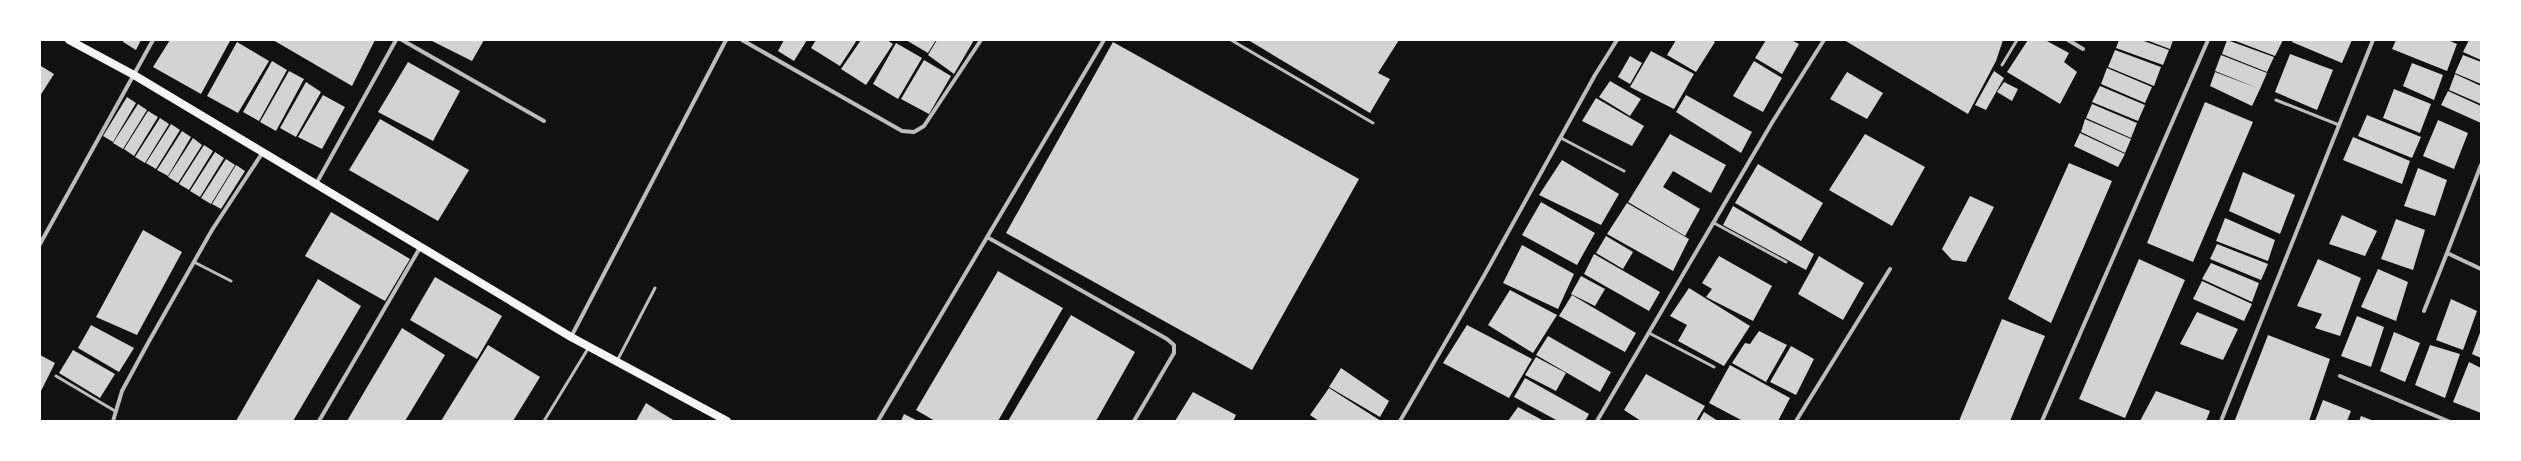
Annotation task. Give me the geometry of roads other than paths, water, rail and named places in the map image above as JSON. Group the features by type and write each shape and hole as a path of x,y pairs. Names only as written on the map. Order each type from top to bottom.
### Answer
{"main road":[{"path":"69,40 134,75 571,337 727,421"}],"street":[{"path":"40,244 153,40"},
{"path":"316,184 396,40"},
{"path":"402,40 544,122"},
{"path":"571,337 726,40"},
{"path":"742,40 902,131 914,132 924,126 981,40"},
{"path":"878,421 1104,40"},
{"path":"1400,421 1561,138 1595,75 1617,40"},
{"path":"1597,421 1824,40"},
{"path":"2068,40 2083,49"},
{"path":"2042,421 2208,40"},
{"path":"2222,421 2373,40"},
{"path":"113,421 122,391 212,230 263,152"},
{"path":"2424,311 2481,165"},
{"path":"987,238 1167,338 1174,345 1174,353 1134,421"},
{"path":"319,421 421,246"},
{"path":"2447,253 2481,269"},
{"path":"1796,421 1890,269"},
{"path":"2340,376 2448,421"}],"lane":[{"path":"1231,40 1373,123"},
{"path":"2002,65 2017,40"},
{"path":"2276,100 2339,125"},
{"path":"1561,138 1624,171"},
{"path":"1714,223 1786,262"},
{"path":"194,262 231,281"},
{"path":"616,362 654,288"},
{"path":"1649,333 1714,367"},
{"path":"544,421 589,347"},
{"path":"56,376 115,411"}]}
